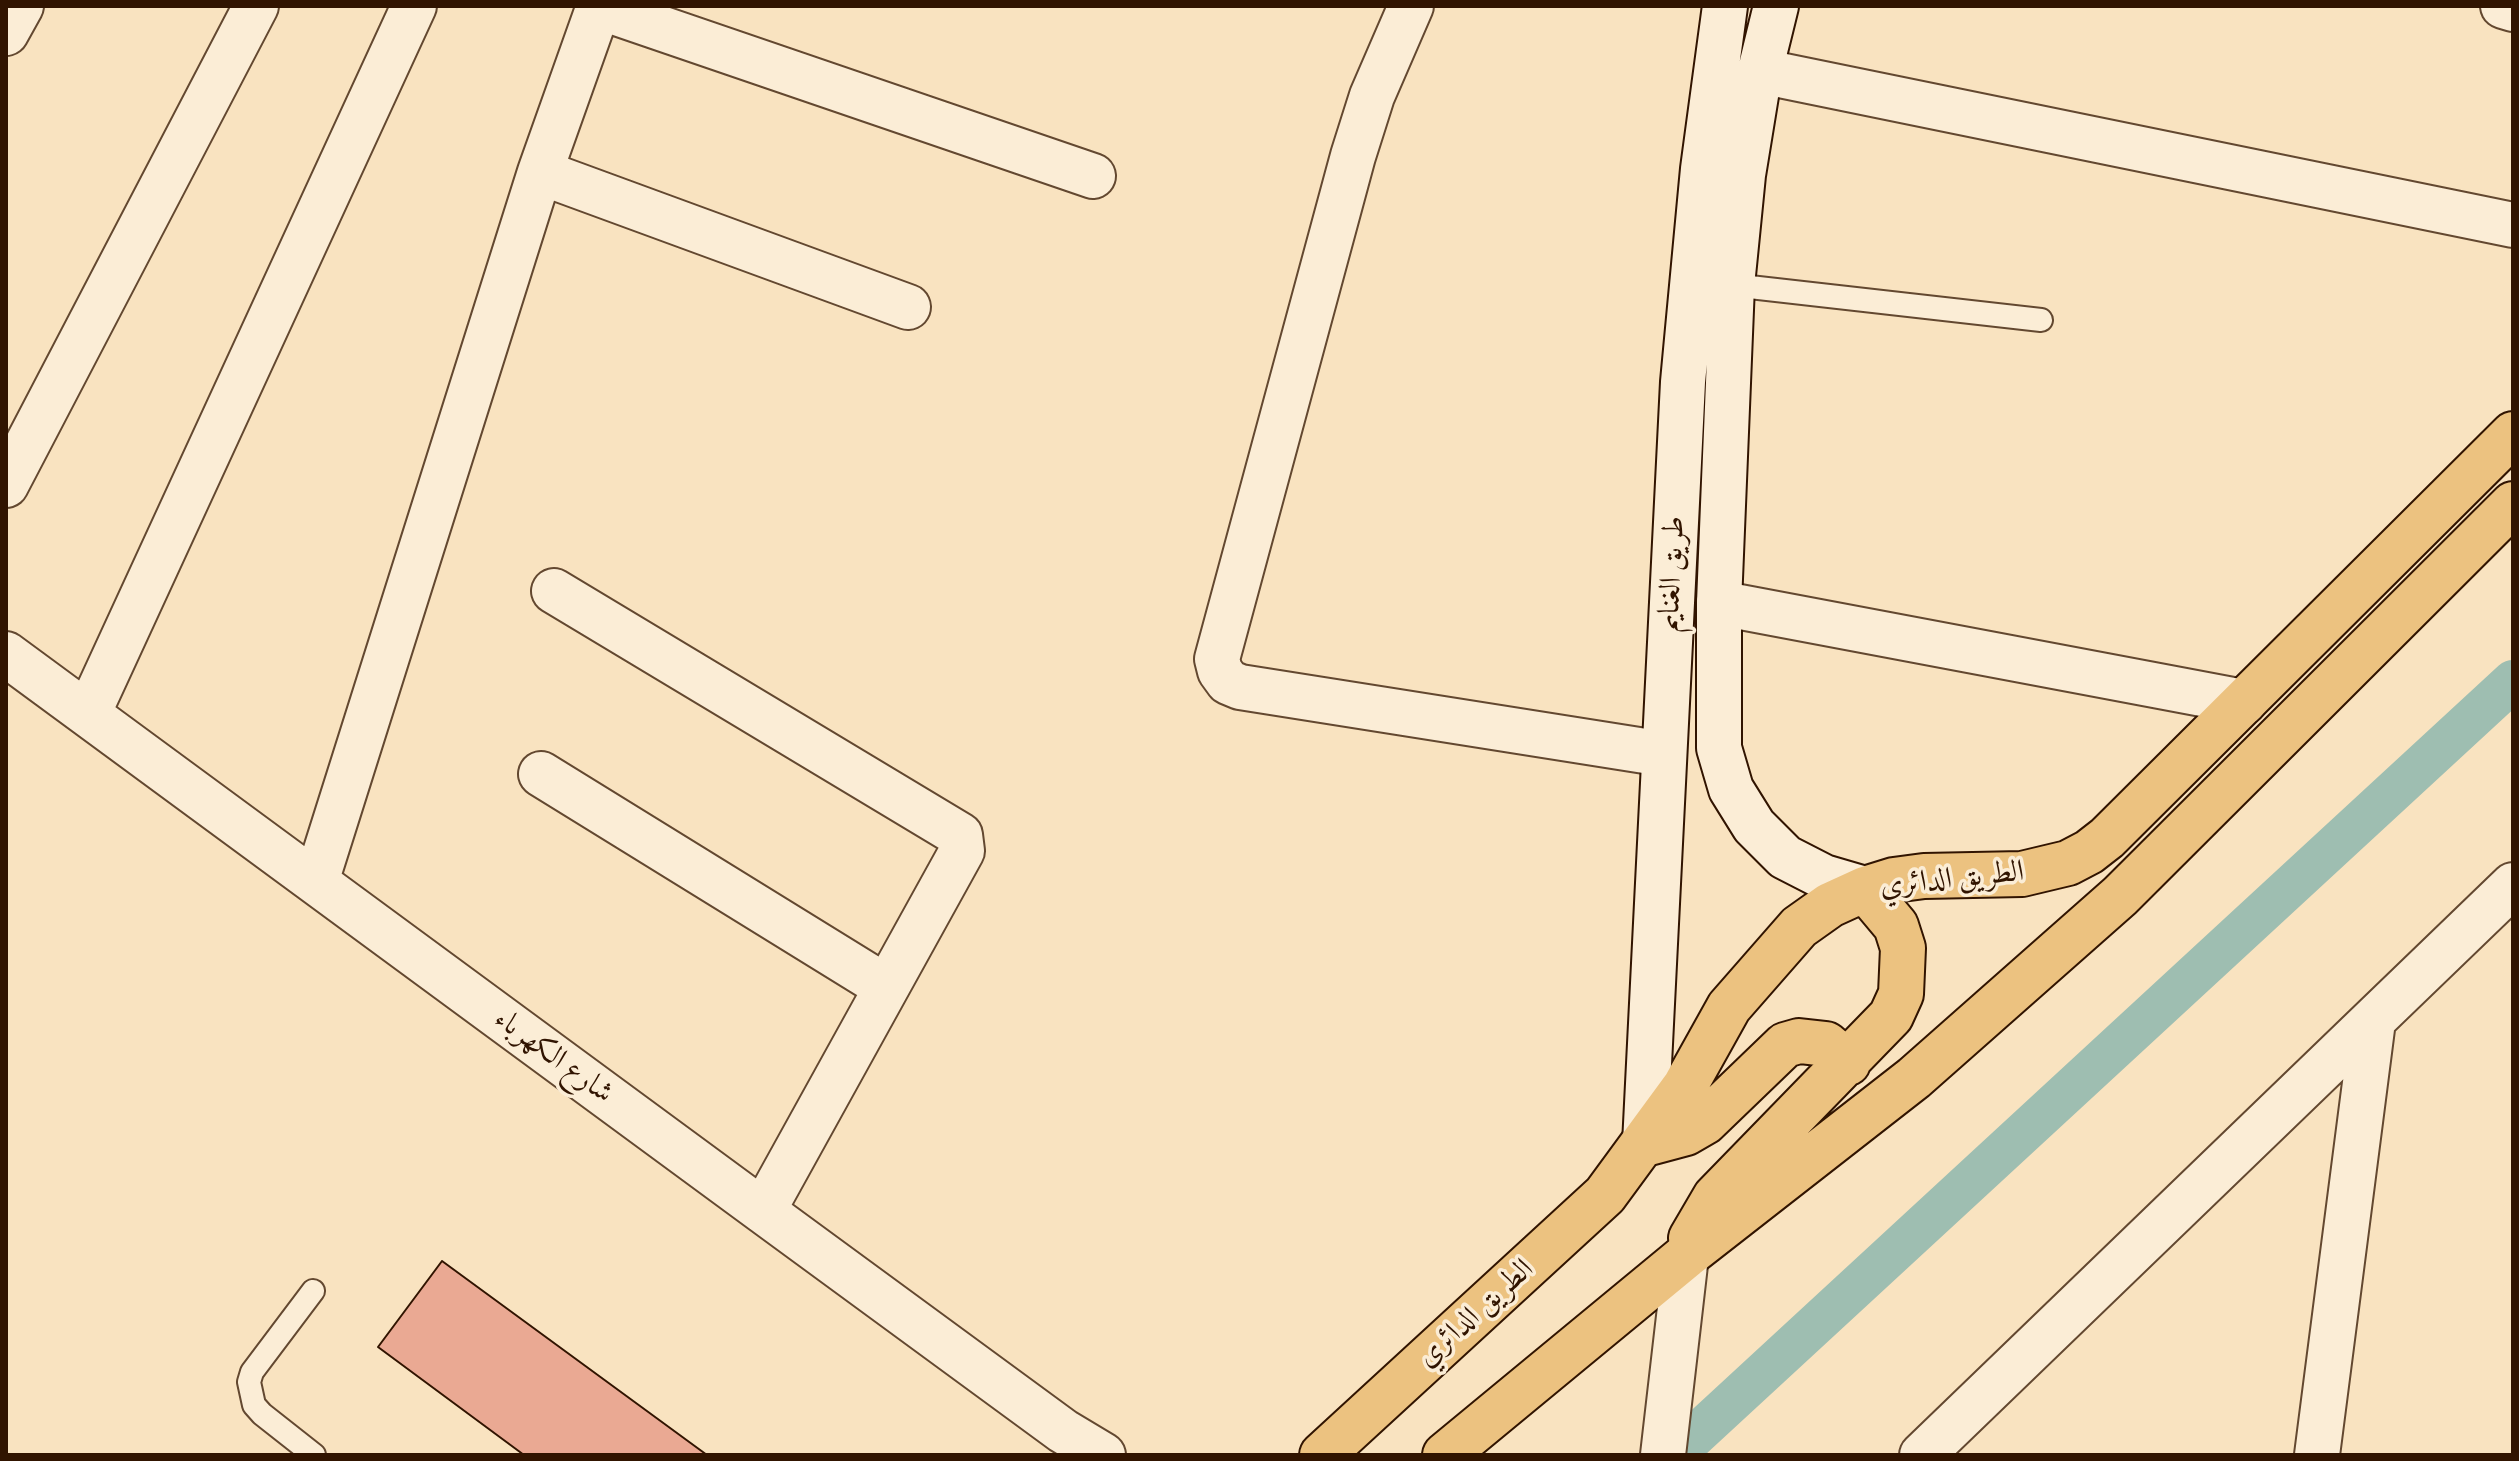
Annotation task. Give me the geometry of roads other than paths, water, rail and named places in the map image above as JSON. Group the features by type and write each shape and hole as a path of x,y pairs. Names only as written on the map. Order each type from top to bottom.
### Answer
{"highway":[{"name":"الطريق الدائري","path":"1322,1455 1605,1195 1685,1086 1729,1007 1772,954 1799,927 1830,905 1865,889 1924,876 2022,874 2068,863 2107,838 2513,434"},
{"path":"1445,1455 1686,1256 1914,1078 2120,896 2513,504"},
{"path":"1686,1256 1702,1215 1715,1197 1891,1016 1901,994 1905,971 1903,948 1896,926 1865,889"},
{"path":"1645,1144 1686,1133 1705,1122 1785,1045 1799,1041 1826,1044 1848,1063"}],"street":[{"path":"6,33 21,6"},
{"path":"6,485 256,6"},
{"path":"88,714 414,6"},
{"path":"316,882 540,172 599,6 1093,176"},
{"path":"1411,6 1372,96 1353,156 1217,659 1220,671 1228,682 1240,687 1664,754"},
{"name":"طريق الغنايم","path":"1645,1144 1689,296 1715,61 1725,6"},
{"name":"طريق الغنايم","path":"1776,6 1760,71 1743,175 1732,285 1719,603 1719,748 1731,789 1754,826 1785,857 1824,877 1865,889"},
{"path":"2503,6 2513,9"},
{"path":"1760,71 2513,225"},
{"path":"540,172 908,307"},
{"path":"554,591 956,829 962,851 763,1211"},
{"path":"1719,603 2244,702"},
{"name":"شارع الكهرباء","path":"6,654 1063,1431 1103,1455"},
{"path":"541,774 886,987"},
{"path":"1922,1455 2513,885"},
{"path":"2317,1455 2373,1021"},
{"path":"1663,1455 1686,1256"}],"lane":[{"path":"1732,285 2041,320"},
{"path":"313,1291 252,1372 249,1382 254,1405 262,1414 314,1455"}],"waterway":[{"path":"1674,1455 2513,681"}]}
